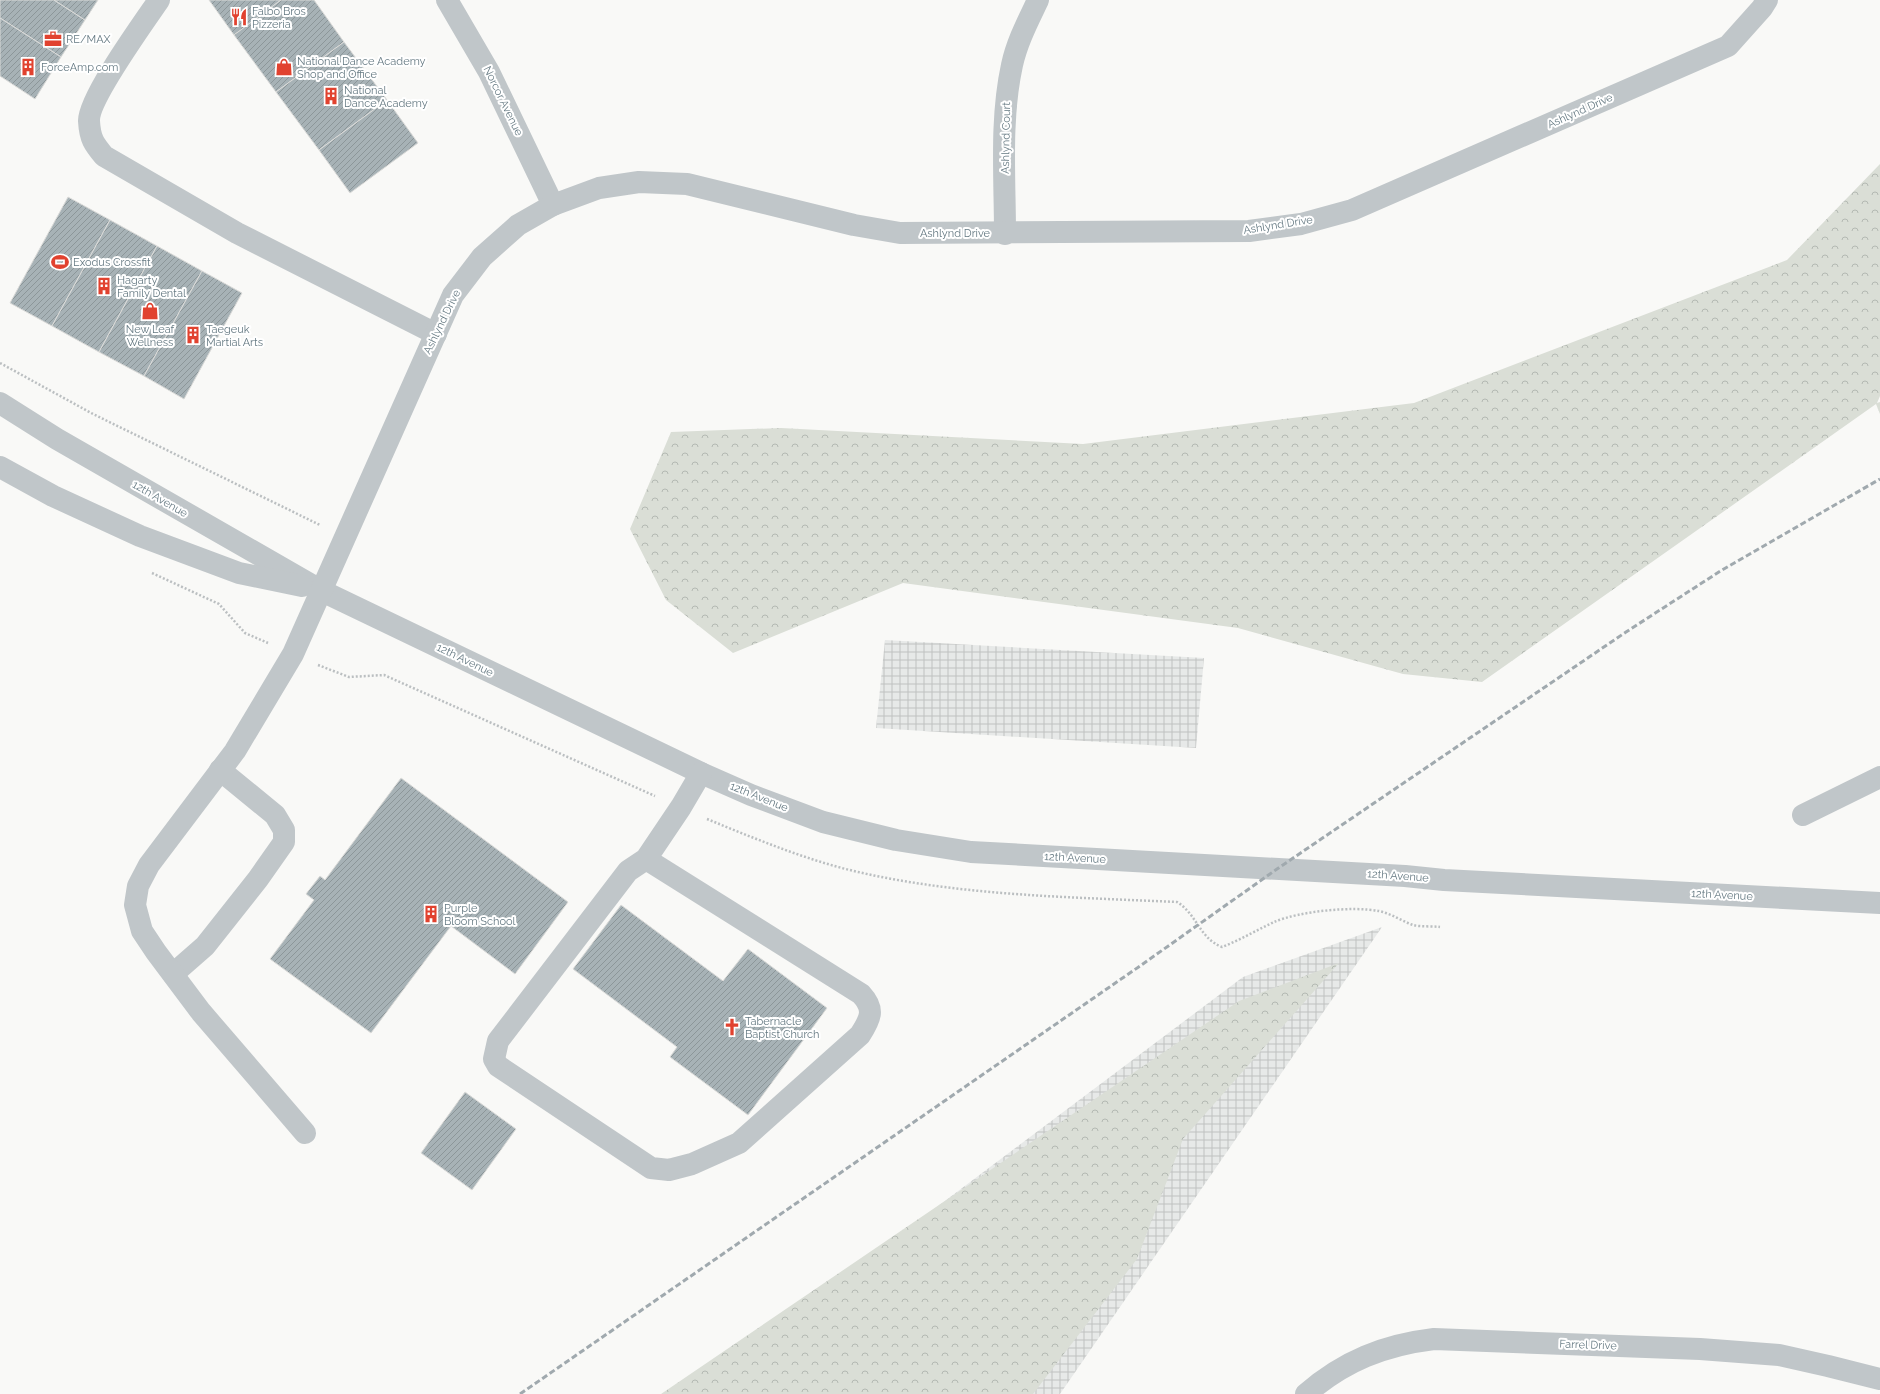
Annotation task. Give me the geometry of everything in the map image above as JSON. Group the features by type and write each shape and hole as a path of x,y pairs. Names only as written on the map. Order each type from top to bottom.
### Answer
{"street":[{"path":"159,0 98,94 89,120 92,142 104,156 237,233 436,334"},
{"name":"Norcor Avenue","path":"447,0 489,72 553,205"},
{"name":"Ashlynd Court","path":"1005,234 1006,111 1012,65 1024,30 1038,0"},
{"name":"Ashlynd Drive","path":"305,1133 201,1012 142,931 135,905 138,886 149,865 235,751 293,654 453,295 482,256 518,225 553,205 599,188 639,182 687,184 854,225 900,233 1005,234 1249,231 1301,224 1352,210 1728,46 1762,8 1767,0"},
{"name":"12th Avenue","path":"0,403 64,443 322,591 701,773 751,795 823,822 896,840 971,852 1405,876 1444,880 1880,903"},
{"name":"12th Avenue","path":"0,467 53,496 140,536 239,573 322,591"},
{"path":"173,974 205,946 258,879 284,842 284,830 275,815 220,770"},
{"path":"646,859 861,994 869,1003 870,1013 868,1023 860,1035 739,1143 692,1164 669,1170 651,1168 498,1066 494,1059 498,1041 628,871 646,859 681,808 701,773"},
{"path":"1803,815 1880,776"},
{"name":"Farrel Drive","path":"1306,1394 1350,1363 1377,1350 1410,1342 1434,1339 1700,1349 1779,1355 1880,1379"}],"path":[{"path":"0,363 93,414 346,538"},
{"path":"1306,913 1338,910 1379,911 1414,925 1440,927"}],"shaded area":[{"path":"885,640 1204,658 1196,748 876,728"},
{"path":"1382,927 1060,1394 688,1394 1243,977"}],"green space":[{"path":"1880,164 1880,396 1877,403 1880,402 1880,414 1876,404 1482,682 1403,674 1238,628 903,583 733,653 666,600 630,529 671,432 781,428 1083,444 1414,403 1787,260"},
{"path":"1339,963 1183,1139 1137,1259 1033,1394 661,1394 1239,1001"}],"building":[{"name":"RE/MAX","path":"0,0 54,0 85,20 61,57 0,18"},
{"path":"54,0 98,0 85,20"},
{"name":"Falbo Bros Pizzeria","path":"209,0 281,0 234,35"},
{"name":"National Dance Academy Shop and Office","path":"281,0 314,0 344,42 276,92 234,35"},
{"name":"ForceAmp.com","path":"0,18 61,57 35,99 0,76"},
{"name":"National Dance Academy","path":"344,42 387,100 319,150 276,92"},
{"name":"National Dance Academy","path":"387,100 418,143 350,193 319,150"},
{"name":"Exodus Crossfit","path":"68,197 110,220 52,326 10,303"},
{"name":"Hagarty Family Dental","path":"110,220 157,246 99,352 52,326"},
{"name":"New Leaf Wellness","path":"157,246 202,271 144,376 99,352"},
{"name":"Taegeuk Martial Arts","path":"202,271 242,293 184,399 144,376"},
{"name":"Purple Bloom School","path":"401,778 568,902 515,974 451,926 371,1033 270,959 314,900 306,894 320,876 325,880"},
{"name":"Tabernacle Baptist Church","path":"621,905 723,981 748,949 827,1008 748,1115 670,1057 677,1047 573,969"},
{"path":"465,1092 516,1129 472,1190 421,1153"}],"railway":[{"path":"520,1394 1140,966 1277,869 1626,632 1722,570 1880,479"}],"place":[{"name":"Falbo Bros Pizzeria","path":"239,17"},
{"name":"RE/MAX","path":"53,39"},
{"name":"ForceAmp.com","path":"28,67"},
{"name":"National Dance Academy Shop and Office","path":"284,67"},
{"name":"National Dance Academy","path":"331,96"},
{"name":"Exodus Crossfit","path":"60,262"},
{"name":"Hagarty Family Dental","path":"104,286"},
{"name":"New Leaf Wellness","path":"150,311"},
{"name":"Taegeuk Martial Arts","path":"193,335"},
{"name":"Purple Bloom School","path":"431,914"},
{"name":"Tabernacle Baptist Church","path":"732,1027"}]}
